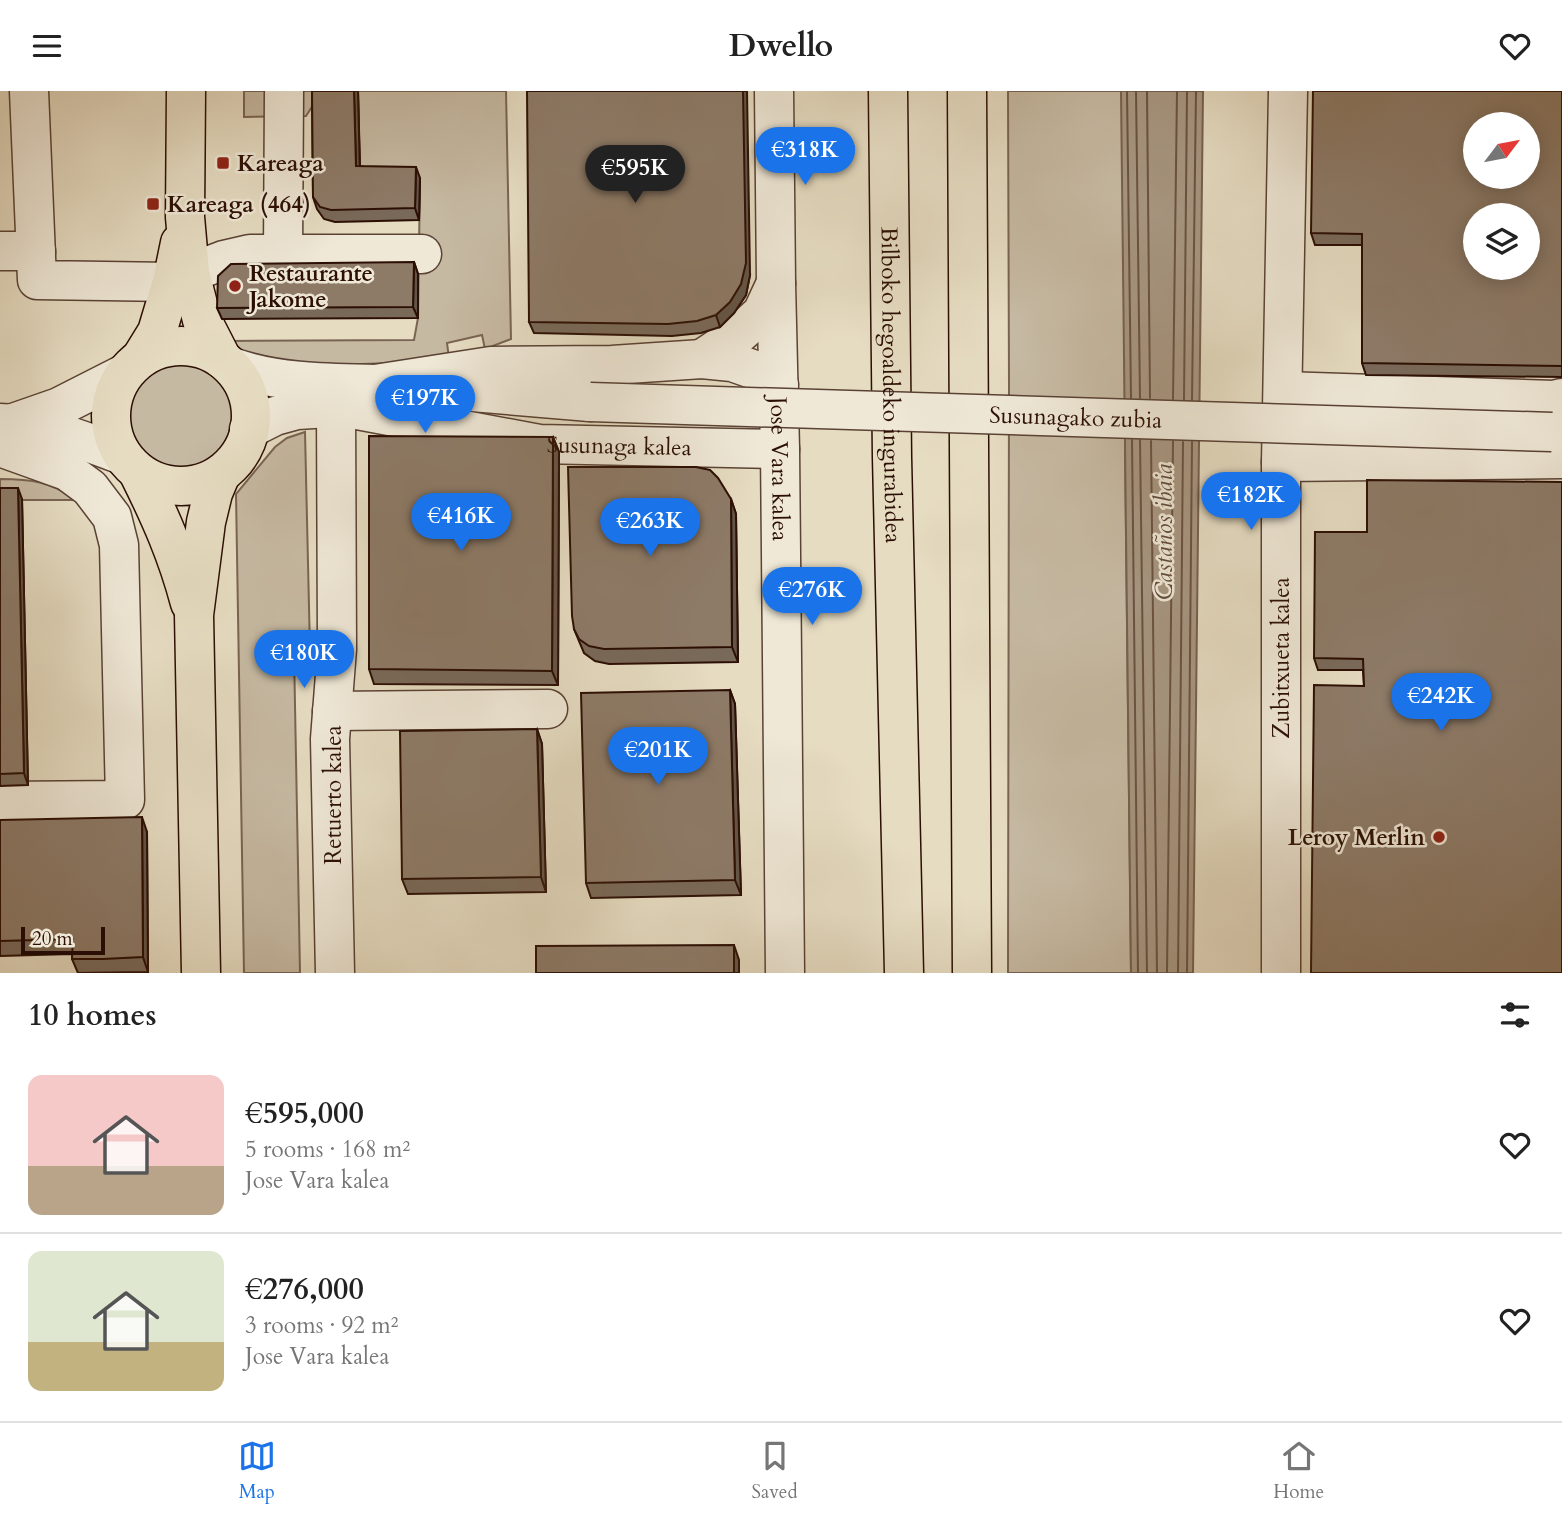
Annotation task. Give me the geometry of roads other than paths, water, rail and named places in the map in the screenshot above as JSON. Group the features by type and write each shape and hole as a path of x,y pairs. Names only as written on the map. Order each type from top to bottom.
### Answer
{"main road":[{"path":"186,91 185,217 181,277 157,332 114,395 110,412 113,435 162,520 194,615"},
{"name":"Bilboko hegoaldeko ingurabidea","path":"888,91 892,470 904,955"},
{"path":"967,91 972,973"},
{"path":"130,463 155,481 178,487 203,483 221,474 239,456 246,442 251,415 246,389 202,320 181,277"},
{"path":"133,366 163,348 182,346 199,348 227,363"},
{"path":"201,973 194,615 206,522 221,474"}],"street":[{"path":"29,91 18,251 37,280 181,277 224,260 250,254 422,254"},
{"path":"283,254 284,91"},
{"name":"Jose Vara kalea","path":"774,91 785,973"},
{"name":"Zubitxueta kalea","path":"1280,973 1281,462 1288,91"},
{"path":"702,359 739,334 762,313 776,283"},
{"name":"Susunaga kalea","path":"375,384 491,366 612,365 702,359 732,362 755,370 779,385"},
{"name":"Susunaga kalea","path":"227,363 251,374 307,381 590,401"},
{"path":"4,431 59,407 133,366"},
{"path":"1281,462 1560,430 1555,400 1283,391"},
{"name":"Susunaga kalea","path":"249,429 275,416 297,410 336,406 590,401"},
{"name":"Susunagako zubia","path":"590,401 1560,430"},
{"name":"Susunaga kalea","path":"336,406 539,444 780,449"},
{"name":"Retuerto kalea","path":"335,973 330,739 337,649 336,406"},
{"path":"4,431 53,432 130,463"},
{"path":"0,801 125,800 120,545 112,517 90,488 67,471 33,460 4,431"},
{"path":"332,711 548,709"}],"water":[{"name":"Castaños ibaia","path":"1121,91 1203,91 1193,973 1131,973"}],"place":[{"name":"Kareaga","path":"223,163"},
{"name":"Kareaga (464)","path":"153,204"},
{"name":"Restaurante Jakome","path":"235,286"},
{"name":"Leroy Merlin","path":"1439,837"}]}
